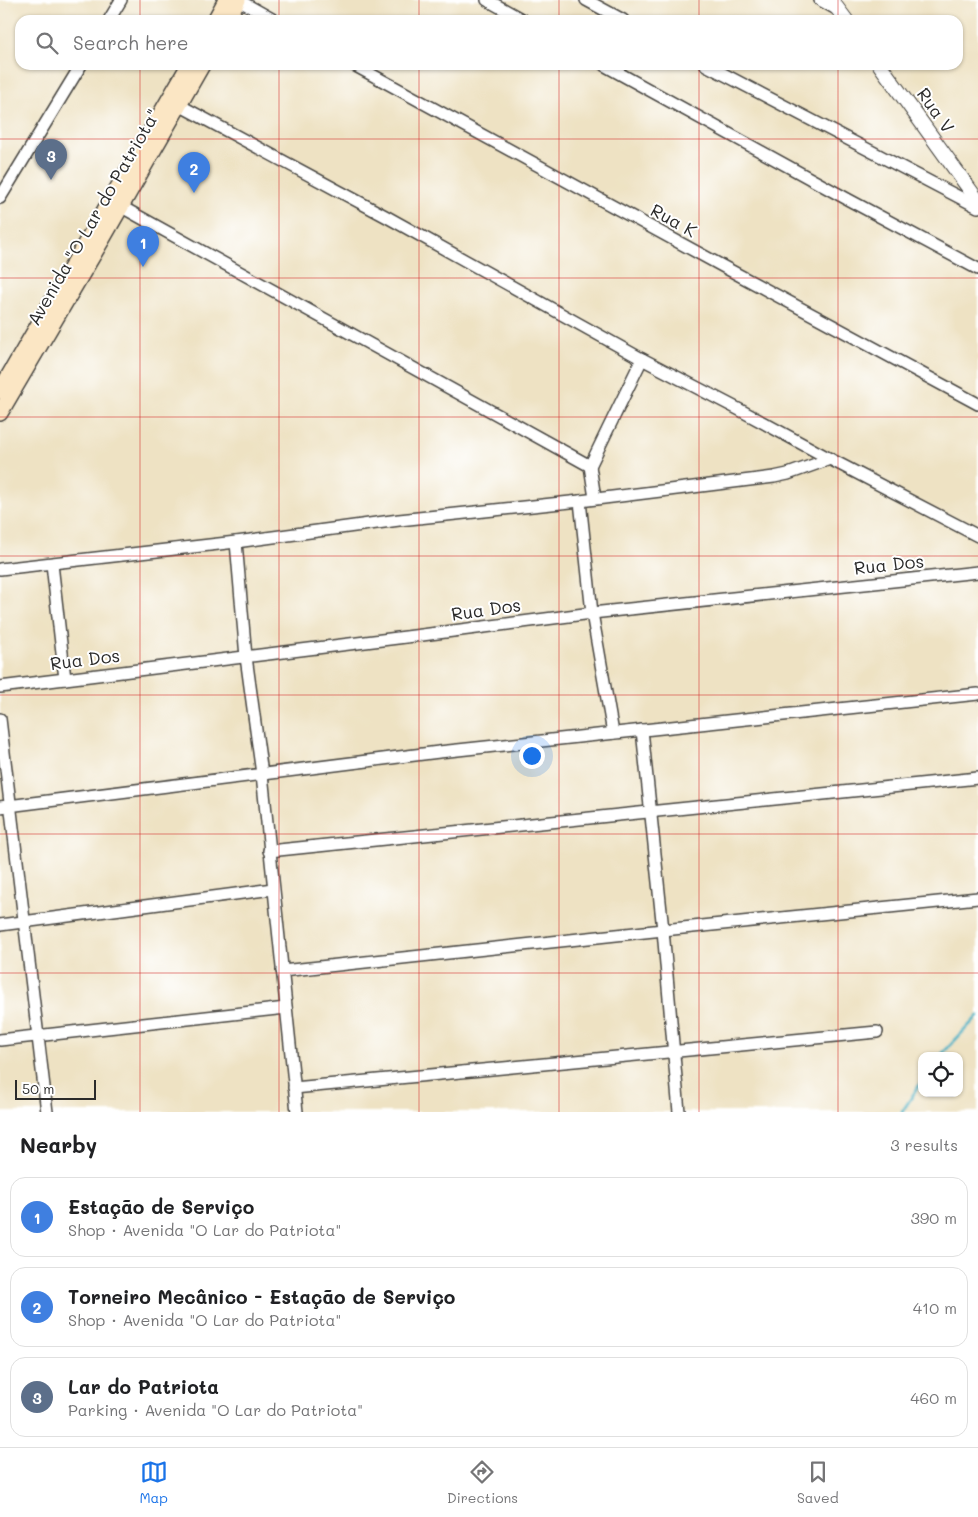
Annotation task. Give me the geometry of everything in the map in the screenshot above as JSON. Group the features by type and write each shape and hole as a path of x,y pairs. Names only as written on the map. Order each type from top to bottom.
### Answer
{"main road":[{"path":"218,15 226,0"},
{"path":"230,15 238,0"},
{"name":"Avenida \"O Lar do Patriota\"","path":"0,391 186,70"},
{"name":"Avenida \"O Lar do Patriota\"","path":"0,413 199,70"}],"street":[{"path":"111,15 121,0"},
{"path":"238,0 265,15"},
{"path":"487,0 514,15"},
{"path":"586,0 614,15"},
{"path":"820,0 842,15"},
{"path":"831,0 842,15"},
{"path":"0,198 78,70"},
{"name":"Rua K","path":"363,70 978,404"},
{"path":"613,70 978,270"},
{"path":"716,70 978,207"},
{"name":"Rua V","path":"884,70 978,201"},
{"path":"179,105 387,217 642,359 978,536"},
{"path":"120,206 590,466"},
{"path":"595,498 590,466 642,359"},
{"path":"0,569 236,542 399,520 580,501 774,477 830,459"},
{"path":"580,501 592,613 613,733"},
{"path":"236,542 246,657 262,774 296,1112"},
{"path":"52,564 65,679"},
{"name":"Rua Dos","path":"0,687 592,613 978,572"},
{"path":"5,806 440,752 978,694"},
{"path":"0,719 5,806 23,923 46,1112"},
{"path":"642,730 679,1112"},
{"path":"270,851 978,778"},
{"path":"0,925 273,889"},
{"path":"282,971 978,898"},
{"path":"0,1040 286,1008"},
{"path":"294,1088 877,1032"}],"waterway":[{"path":"944,1052 978,1016"},
{"path":"902,1112 918,1087"}],"place":[{"name":"Lar do Patriota","path":"51,180"},
{"name":"Torneiro Mecânico - Estação de Serviço","path":"194,193"},
{"name":"Estação de Serviço","path":"143,267"}]}
